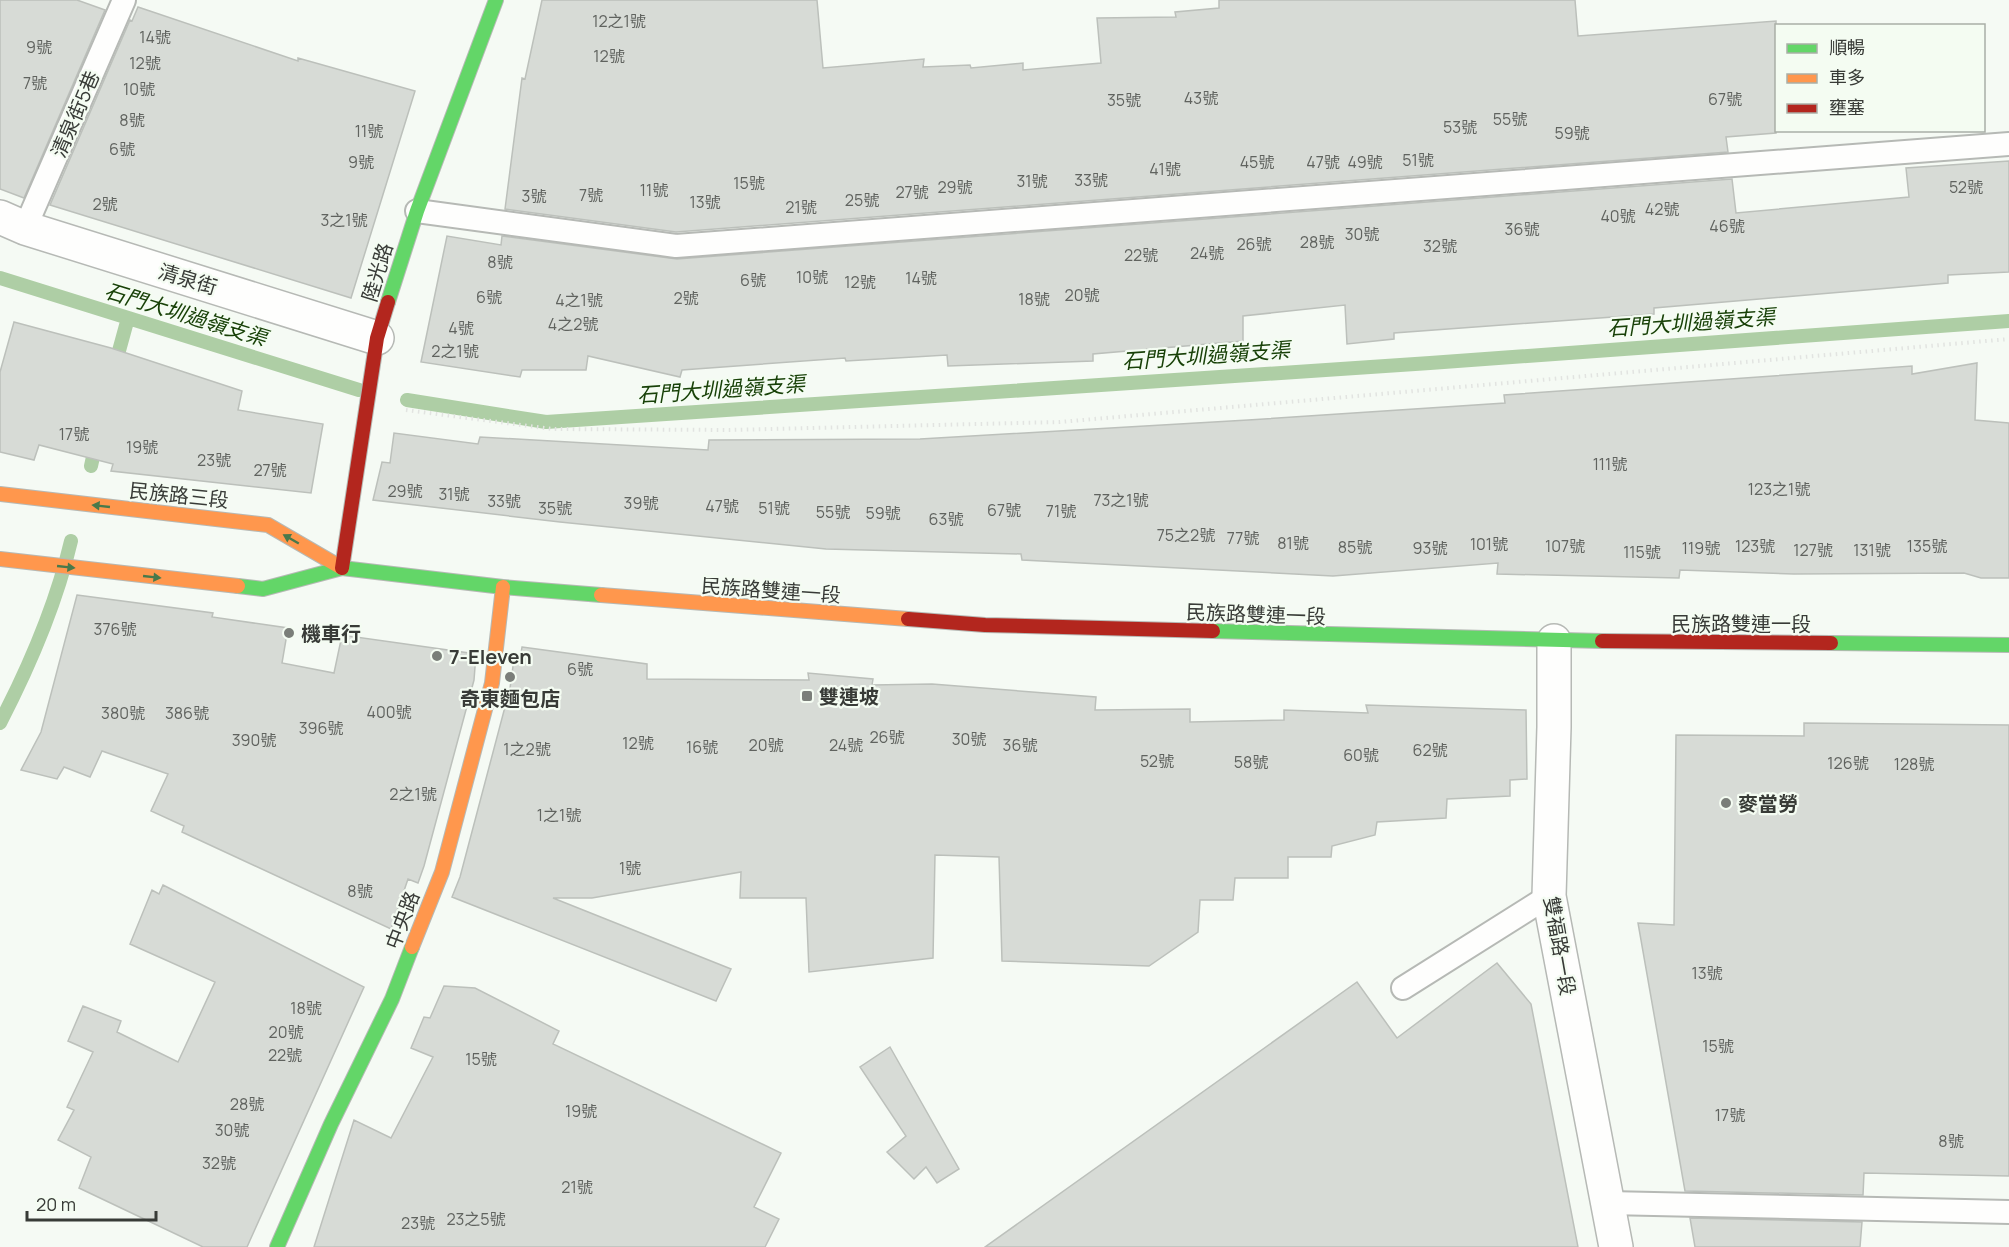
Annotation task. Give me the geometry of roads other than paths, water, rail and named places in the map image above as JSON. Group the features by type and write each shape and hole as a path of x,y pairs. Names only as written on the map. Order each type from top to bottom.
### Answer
{"main road":[{"name":"陸光路","path":"342,568 377,338 417,211 496,0"},
{"name":"民族路三段","path":"0,494 268,525 342,568"},
{"name":"民族路三段","path":"0,559 263,589 342,568 503,587"},
{"name":"民族路雙連一段","path":"503,587 985,626 1554,641 2009,645"},
{"name":"中央路","path":"277,1247 331,1124 392,999 442,872 492,683 503,587"}],"street":[{"name":"清泉街","path":"13,223 377,338"},
{"name":"雙福路一段","path":"1554,641 1549,896 1616,1247"}],"lane":[{"name":"清泉街5巷","path":"13,223 124,0"},
{"path":"417,211 676,246 2009,144"},
{"path":"1403,988 1549,896"},
{"path":"1608,1203 2009,1212"}],"waterway":[{"name":"石門大圳過嶺支渠","path":"0,278 359,390"},
{"path":"114,369 128,318"},
{"name":"石門大圳過嶺支渠","path":"407,400 546,422 1430,363 2009,321"},
{"path":"91,466 96,443"},
{"path":"0,723 41,634 58,588 71,541"}],"place":[{"name":"機車行","path":"289,633"},
{"name":"7-Eleven","path":"437,656"},
{"name":"奇東麵包店","path":"510,677"},
{"name":"雙連坡","path":"807,696"},
{"name":"麥當勞","path":"1726,803"}]}
